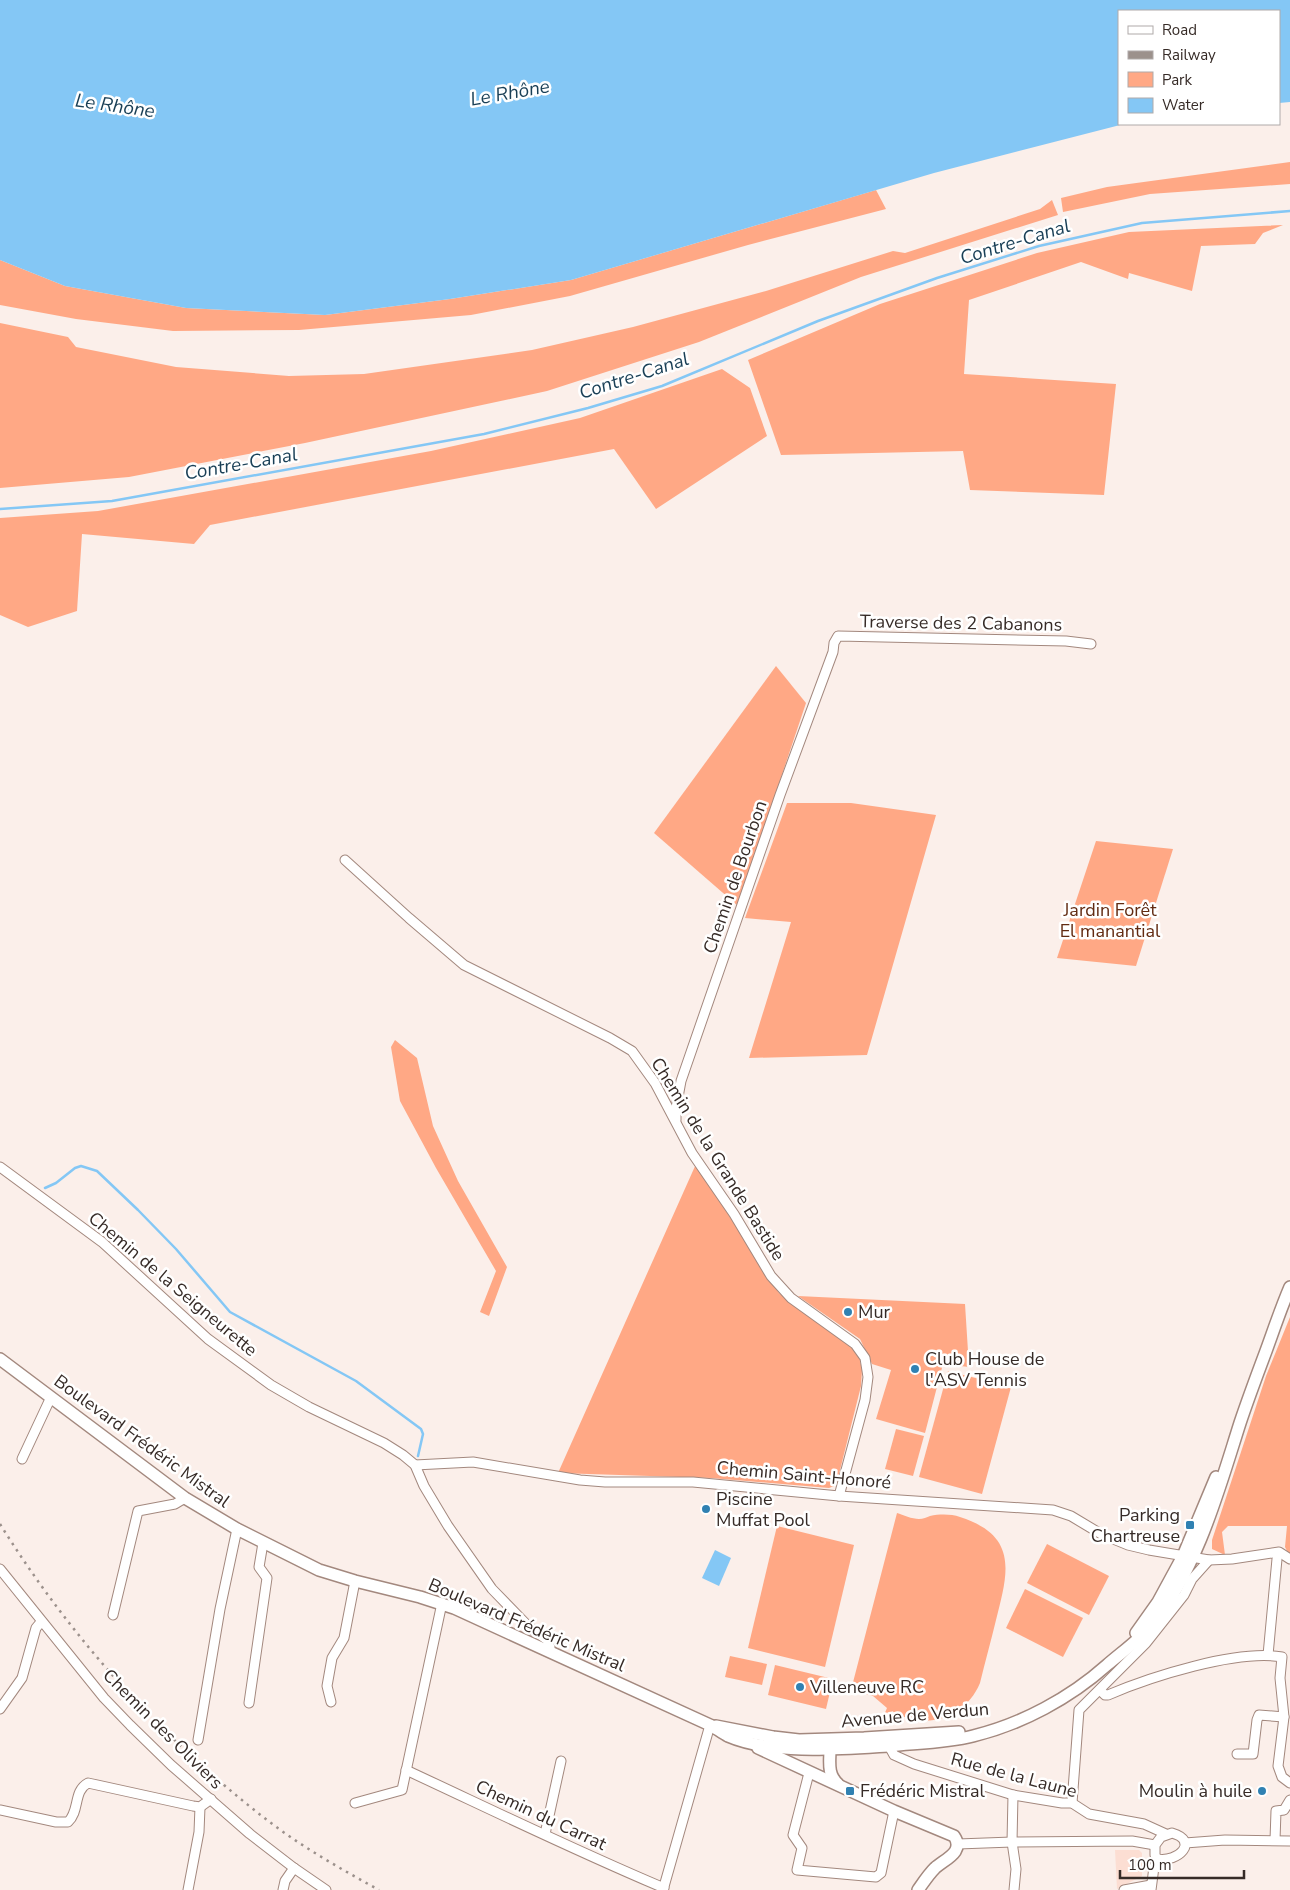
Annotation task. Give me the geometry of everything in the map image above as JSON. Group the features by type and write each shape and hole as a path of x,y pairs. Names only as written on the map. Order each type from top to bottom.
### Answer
{"main road":[{"name":"Avenue de Verdun","path":"825,1744 888,1746 957,1740 995,1730 1041,1710 1064,1697 1098,1673 1151,1626 1166,1605 1216,1496 1242,1418 1290,1287"},
{"name":"Boulevard Frédéric Mistral","path":"0,1359 185,1498 263,1543 320,1570 442,1603 549,1650 710,1725 727,1736 748,1742 806,1749"},
{"name":"Avenue de Verdun","path":"825,1744 973,1730 1014,1722"},
{"name":"Boulevard Frédéric Mistral","path":"710,1725 773,1737 825,1744"},
{"name":"Boulevard Frédéric Mistral","path":"748,1742 894,1811 951,1834 956,1838 958,1844"},
{"path":"808,1772 802,1766 802,1759 806,1749 814,1744 825,1744 830,1772 833,1779 842,1787"},
{"path":"918,1890 936,1867 956,1850 958,1844"}],"street":[{"name":"Traverse des 2 Cabanons","path":"834,643 838,636 1066,641 1091,644"},
{"name":"Chemin de Bourbon","path":"676,1123 676,1108 681,1081 780,795 833,652 834,643"},
{"name":"Chemin de la Grande Bastide","path":"345,860 464,965 610,1038 632,1051 655,1084 692,1153 734,1214 771,1276 792,1298 855,1344 865,1358 868,1377 865,1400 839,1496"},
{"name":"Chemin de la Seigneurette","path":"0,1167 102,1242 208,1340 271,1385 309,1407 384,1443 415,1465 424,1486 448,1526 492,1588 528,1626 547,1640 550,1646 549,1650"},
{"path":"22,1459 51,1397"},
{"name":"Chemin Saint-Honoré","path":"415,1465 473,1462 580,1480 605,1482 693,1482 839,1496 1053,1510 1071,1516 1101,1534 1128,1545 1209,1560 1232,1559 1279,1552 1290,1559"},
{"path":"113,1615 138,1511 175,1504 185,1498"},
{"path":"198,1740 220,1609 237,1529"},
{"path":"249,1703 267,1578 259,1567 263,1543"},
{"path":"1268,1655 1277,1559"},
{"path":"1072,1803 1079,1710 1146,1643 1184,1595 1192,1579 1209,1560"},
{"name":"Chemin des Oliviers","path":"0,1569 104,1698 171,1765 250,1834 326,1890"},
{"path":"331,1702 328,1686 332,1658 344,1638 355,1581"},
{"path":"355,1803 402,1790 442,1603"},
{"path":"0,1709 22,1678 36,1628 41,1622"},
{"path":"1100,1690 1105,1695 1108,1695 1135,1684 1214,1662 1268,1655 1282,1657 1280,1678 1284,1717 1278,1766 1282,1777 1290,1783"},
{"path":"1237,1754 1253,1754 1257,1720 1260,1715 1284,1717"},
{"name":"Chemin du Carrat","path":"406,1770 545,1834 585,1855 663,1889 710,1725"},
{"name":"Rue de la Laune","path":"888,1746 894,1755 905,1761 1013,1795 1062,1804 1072,1803 1089,1814 1144,1824 1166,1834"},
{"path":"545,1834 562,1761"},
{"path":"808,1772 793,1835 802,1848 797,1870 876,1877 881,1873 894,1811"},
{"path":"0,1810 56,1822 68,1822 73,1815 81,1788 88,1783 200,1807 211,1800"},
{"path":"1013,1795 1012,1842 1016,1869 1014,1890"},
{"path":"1275,1840 1276,1811 1284,1810 1290,1800"},
{"path":"188,1890 199,1832 200,1807"},
{"path":"1166,1834 1178,1835 1185,1843 1184,1849 1176,1857 1168,1860 1154,1855 1155,1844 1166,1834"},
{"path":"1185,1843 1225,1840 1290,1841"},
{"path":"958,1844 1132,1841 1155,1844"},
{"path":"1124,1890 1151,1887 1154,1866 1158,1858"},
{"path":"283,1890 285,1881 294,1868"}],"shaded area":[{"path":"1115,1850 1139,1850 1142,1853 1142,1876 1117,1889"}],"green space":[{"path":"1290,162 1290,184 1150,194 1063,212 1061,198 1107,187"},
{"path":"876,190 886,209 748,245 570,296 471,315 299,330 173,331 76,319 0,305 0,260 65,286 186,308 325,315 450,299 571,280"},
{"path":"1052,200 1058,215 861,277 699,342 547,391 305,443 129,477 0,488 0,323 68,337 76,347 176,367 289,376 364,374 532,350 633,327 766,291 893,251 905,253 1040,209"},
{"path":"1283,225 1263,233 1255,244 1201,246 1192,291 1129,273 1128,279 1081,262 969,300 964,374 1116,384 1104,495 970,490 963,451 781,455 748,360 880,304 1037,253 1129,232"},
{"path":"722,369 750,388 767,436 656,509 614,449 210,525 194,544 82,534 77,611 28,627 0,615 0,518 98,511 431,451 580,418"},
{"path":"776,666 806,703 738,906 654,833"},
{"path":"787,803 851,803 936,815 867,1055 749,1058 791,922 745,918"},
{"name":"Jardin Forêt El manantial","path":"1096,841 1173,849 1136,966 1057,958"},
{"path":"395,1040 417,1058 433,1126 458,1181 507,1267 489,1316 480,1312 496,1271 436,1168 400,1101 391,1047"},
{"path":"696,1164 779,1293 843,1337 854,1347 860,1360 862,1370 861,1386 838,1478 834,1486 829,1488 711,1478 558,1473"},
{"path":"798,1296 965,1304 969,1367 943,1364 925,1433 876,1419 891,1370 872,1364 860,1339"},
{"path":"1290,1317 1290,1557 1285,1547 1287,1526 1228,1526 1222,1532 1225,1555 1212,1549 1212,1540 1266,1376"},
{"path":"948,1371 1011,1387 982,1494 919,1477"},
{"path":"896,1429 924,1436 913,1476 885,1469"},
{"path":"897,1513 919,1519 942,1515 960,1517 979,1525 992,1534 1005,1558 1004,1587 980,1683 965,1705 943,1718 918,1720 892,1711 887,1719 883,1717 887,1708 873,1696 851,1690"},
{"path":"777,1526 854,1545 825,1667 748,1648"},
{"path":"1047,1544 1109,1576 1089,1615 1027,1583"},
{"path":"1025,1589 1083,1618 1063,1657 1006,1628"},
{"path":"730,1656 767,1664 762,1685 725,1677"},
{"name":"Villeneuve RC","path":"775,1665 833,1679 826,1709 768,1695"}],"water":[{"name":"Le Rhône","path":"0,0 1290,0 1290,102 1280,103 1280,10 1118,10 1118,125 1120,125 934,173 571,280 450,299 325,315 186,308 65,286 0,260"},
{"path":"715,1550 731,1558 719,1586 702,1578"}],"waterway":[{"name":"Contre-Canal","path":"0,509 112,501 484,434 588,408 662,386 818,321 937,278 1039,246 1142,223 1290,211"},
{"path":"45,1188 81,1166 97,1171 176,1249 230,1312 356,1381 421,1429 423,1434 418,1456"}],"railway":[{"path":"0,1524 57,1607 88,1646 120,1684 191,1755 280,1830 379,1890"}],"place":[{"name":"Mur","path":"848,1312"},
{"name":"Club House de l'ASV Tennis","path":"915,1369"},
{"name":"Piscine Muffat Pool","path":"706,1509"},
{"name":"Parking Chartreuse","path":"1190,1525"},
{"name":"Villeneuve RC","path":"800,1687"},
{"name":"Frédéric Mistral","path":"850,1791"},
{"name":"Moulin à huile","path":"1262,1791"}]}
